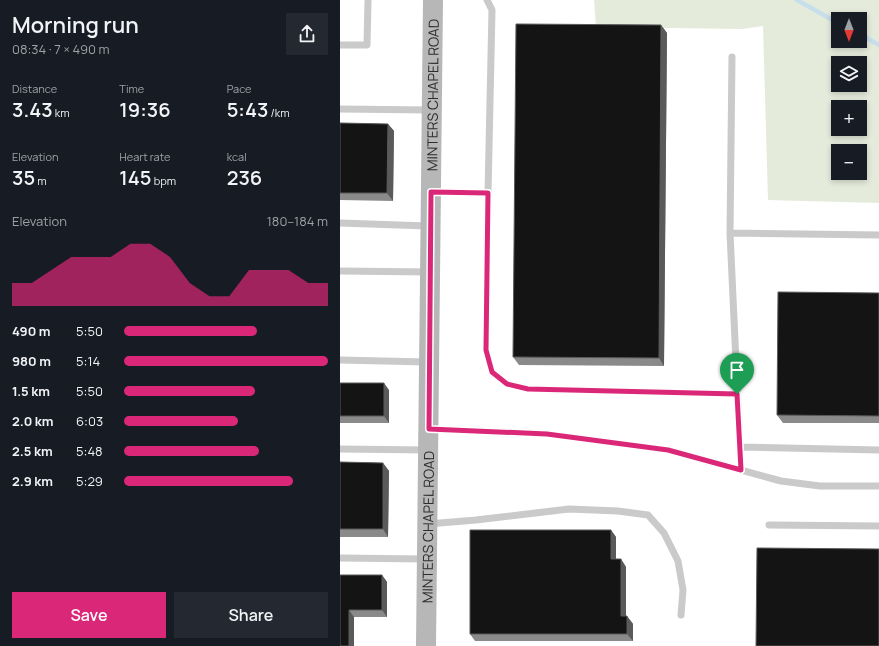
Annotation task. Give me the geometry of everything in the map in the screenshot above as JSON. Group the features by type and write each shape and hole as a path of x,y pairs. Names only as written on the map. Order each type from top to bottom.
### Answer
{"street":[{"name":"MINTERS CHAPEL ROAD","path":"426,646 433,0"}],"lane":[{"path":"340,45 367,45 368,0"},
{"path":"487,0 492,10 486,350 492,372 507,384 528,389 737,394"},
{"path":"732,57 730,233 741,470"},
{"path":"340,109 432,110"},
{"path":"431,192 488,193"},
{"path":"340,223 431,226"},
{"path":"730,233 879,236"},
{"path":"340,271 430,272"},
{"path":"340,360 429,362"},
{"path":"429,429 547,434 668,450 781,481 820,486 879,486"},
{"path":"740,447 879,450"},
{"path":"340,449 428,450"},
{"path":"428,524 476,520 569,508 618,510 648,514 664,533 678,561 683,590 681,615"},
{"path":"770,525 879,526"},
{"path":"340,558 427,560"}],"green space":[{"path":"594,0 879,0 879,203 768,200 763,26 742,29 596,27"}],"building":[{"path":"516,24 661,25 659,358 513,357"},
{"path":"340,123 388,124 387,193 340,193"},
{"path":"778,292 879,293 879,416 777,415"},
{"path":"340,383 384,383 384,416 340,416"},
{"path":"340,462 383,463 383,529 340,529"},
{"path":"470,530 611,530 611,559 621,559 621,616 627,616 627,634 470,634"},
{"path":"757,548 879,549 879,646 756,646"},
{"path":"340,575 382,575 382,610 349,610 349,646 340,646"}],"waterway":[{"path":"797,0 831,19"},
{"path":"867,38 879,45"}],"route":[{"path":"431,192 488,193 486,350 492,372 507,384 528,389 737,394 741,470 668,450 547,434 429,429 431,192"}]}
